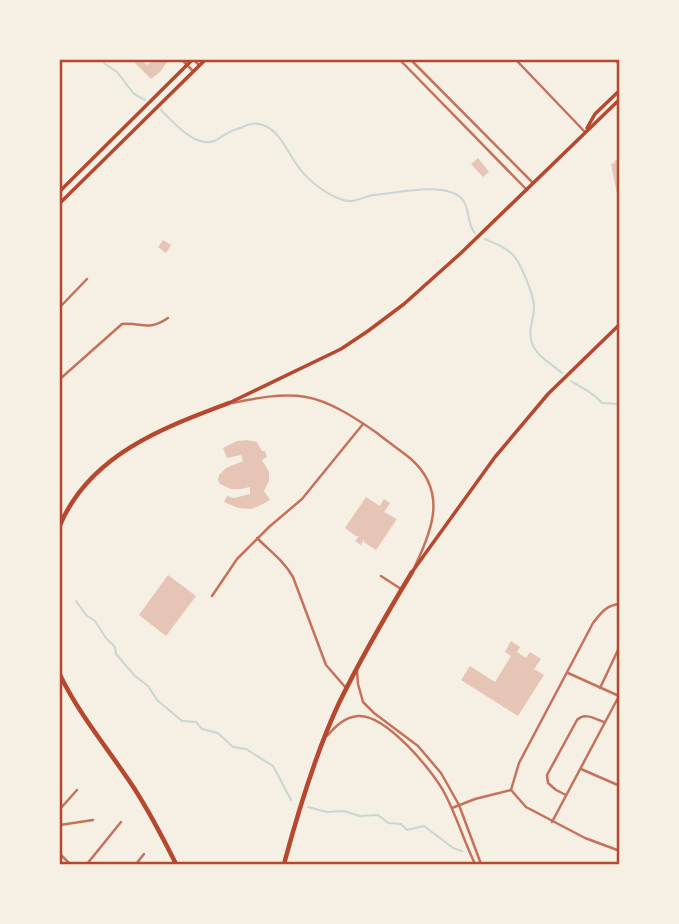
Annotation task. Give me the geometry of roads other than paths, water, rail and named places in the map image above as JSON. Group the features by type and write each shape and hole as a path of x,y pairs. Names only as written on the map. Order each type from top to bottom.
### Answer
{"highway":[{"path":"60,525 84,485 117,456 149,436 229,403"},
{"path":"284,863 317,757 346,688 412,572"},
{"path":"60,675 87,723 155,822 176,864"}],"main road":[{"path":"60,191 193,60"},
{"path":"60,203 205,60"},
{"path":"615,60 620,64"},
{"path":"585,132 595,114 620,90"},
{"path":"229,403 341,349 384,320 461,253 620,99"},
{"path":"412,572 495,457 548,394 620,324"}],"street":[{"path":"182,60 193,71"},
{"path":"193,60 199,65"},
{"path":"400,60 527,190"},
{"path":"411,60 533,183"},
{"path":"518,62 585,132"},
{"path":"60,307 87,279"},
{"path":"60,379 122,324 151,326 168,318"},
{"path":"229,403 271,396 307,397 341,410 413,460 430,484 434,517 424,548 412,572"},
{"path":"212,596 237,559 302,499 363,424"},
{"path":"257,538 286,565 326,665 346,688"},
{"path":"381,576 401,589"},
{"path":"620,604 609,606 593,623 519,763 511,790 526,807 584,838 620,851"},
{"path":"600,688 618,650"},
{"path":"357,668 363,702 425,753 441,773 458,805 481,864"},
{"path":"552,821 619,696 568,673"},
{"path":"325,739 344,720 358,716 371,719 400,739 435,776 452,808 475,864"},
{"path":"566,795 548,783 547,775 581,717 605,723"},
{"path":"580,769 620,786"},
{"path":"60,809 77,790"},
{"path":"452,808 511,790"},
{"path":"60,825 93,820"},
{"path":"87,864 121,822"},
{"path":"60,854 71,864"},
{"path":"136,864 144,854"}],"waterway":[{"path":"102,60 117,72 134,94 145,100"},
{"path":"161,110 185,133 199,141 214,141 251,124 258,123 270,128 309,179 343,200 421,190 445,190 465,203 470,225 475,233"},
{"path":"485,239 507,250 520,265 534,305 530,333 532,343 541,356 562,373"},
{"path":"571,381 602,403 620,404"},
{"path":"76,601 115,647 116,654 135,676 148,686 157,700 182,721 196,722 202,729 218,733 233,747 246,749 273,766 291,800"},
{"path":"308,807 327,812 344,811 360,816 378,815 388,823 401,824 407,830 424,826 453,848 462,851"}]}
